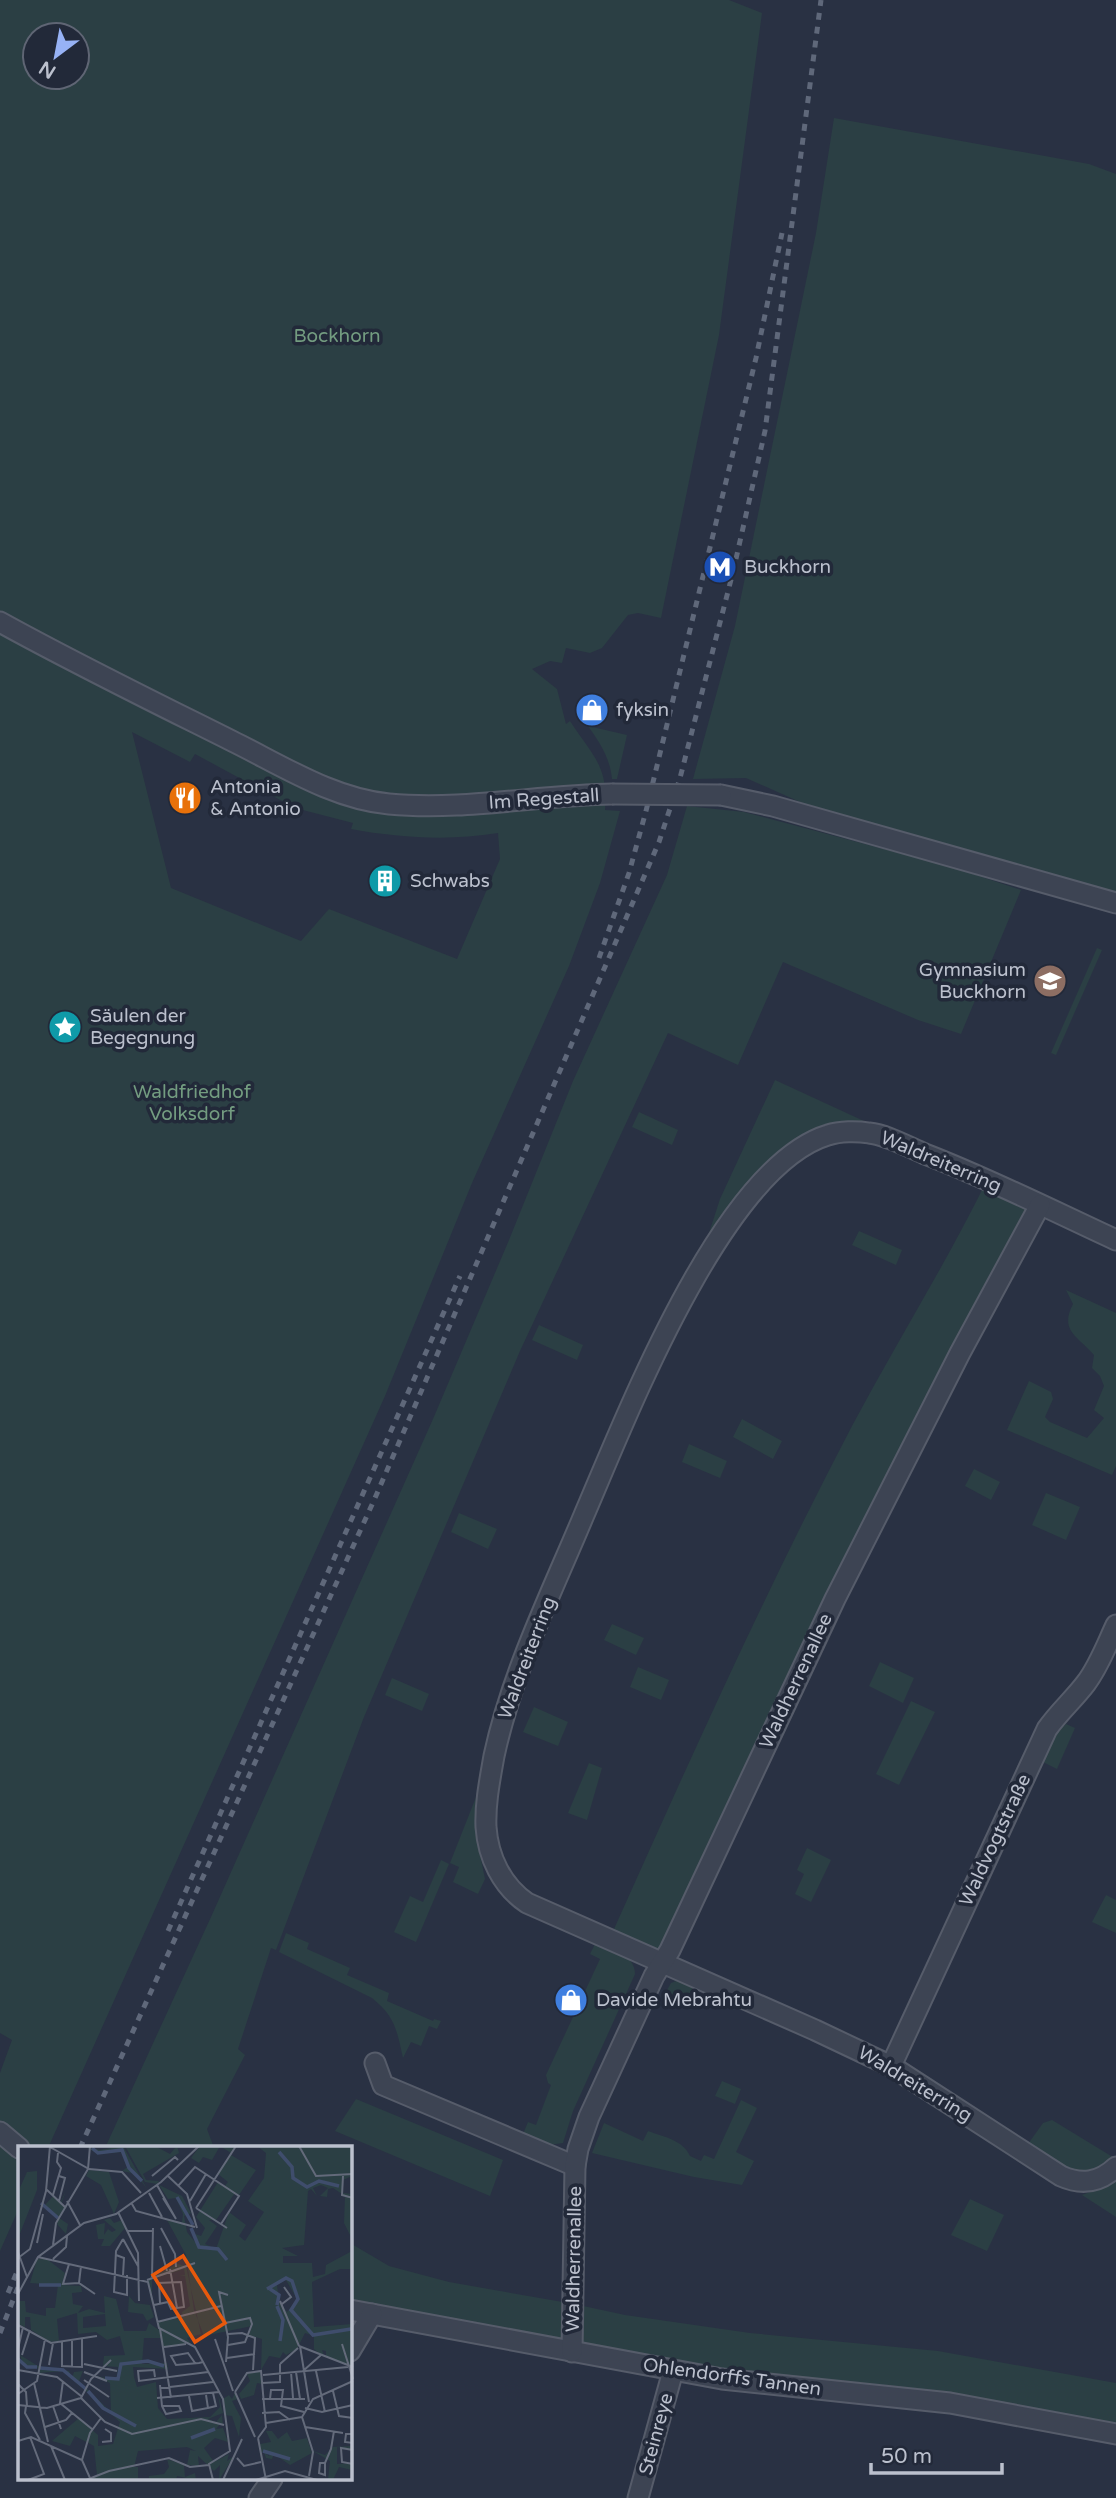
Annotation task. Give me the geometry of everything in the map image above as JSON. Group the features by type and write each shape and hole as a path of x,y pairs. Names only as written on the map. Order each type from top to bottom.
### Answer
{"street":[{"name":"Im Regestall","path":"0,622 75,663 307,778 366,800 388,804 453,805 612,794 721,795 773,806 1116,903"},
{"name":"Waldreiterring","path":"1116,1240 987,1180 872,1133 832,1134 799,1148 783,1161 733,1219 675,1314 642,1383 532,1639 502,1723 490,1779 486,1828 495,1864 510,1890 527,1903 664,1962 891,2066 1072,2181 1092,2182 1116,2167"},
{"name":"Waldherrenallee","path":"572,2352 575,2166 589,2117 822,1623 960,1353 1040,1205"},
{"name":"Waldvogtstraße","path":"891,2066 1047,1729 1086,1683 1116,1625"},
{"name":"Waldherrenallee","path":"375,2063 383,2085 575,2166"},
{"path":"0,2132 18,2147"},
{"name":"Ohlendorffs Tannen","path":"352,2310 722,2379 950,2403 1116,2434"},
{"path":"352,2348 372,2314"},
{"name":"Steinreye","path":"638,2498 673,2371"},
{"path":"259,2498 271,2480"}],"green space":[{"path":"0,0 729,0 762,13 719,335 661,618 638,613 628,615 602,648 590,653 566,648 562,663 550,661 532,669 557,689 566,724 570,721 597,762 604,782 605,810 620,811 600,883 569,966 472,1183 385,1396 49,2146 18,2146 18,2210 0,2251 0,2073 12,2040 0,2033","holes":["132,732 190,762 195,754 295,808 353,823 351,829 424,837 498,833 500,859 457,959 329,909 301,941 171,888"]},
{"path":"834,118 1089,164 1116,174 1116,896 818,810 746,778 693,779 735,626 816,233"},
{"path":"588,726 627,735 617,779 612,779 607,757"},
{"path":"687,806 744,812 952,867 1021,890 961,1034 918,1020 783,962 738,1065 668,1033 520,1351 364,1717 276,1950 271,1948 238,2049 245,2055 207,2129 213,2146 106,2146 433,1419 573,1081 667,875"},
{"path":"1097,948 1102,950 1056,1055 1051,1053"},
{"path":"775,1080 866,1122 872,1133 816,1139 720,1239 709,1233 720,1199"},
{"path":"639,1112 678,1130 672,1145 632,1127"},
{"path":"987,1180 1030,1201 664,1947 649,1955 610,1938 788,1553 852,1426"},
{"path":"859,1231 902,1250 896,1265 852,1245"},
{"path":"1066,1290 1116,1313 1116,1466 1112,1475 1007,1430 1029,1381 1051,1392 1053,1399 1045,1417 1050,1422 1087,1438 1104,1418 1094,1410 1104,1386 1100,1376 1092,1368 1094,1355 1069,1327 1069,1313 1073,1304"},
{"path":"539,1325 583,1345 577,1360 532,1340"},
{"path":"742,1419 782,1441 773,1459 733,1437"},
{"path":"689,1444 727,1461 720,1478 682,1462"},
{"path":"974,1469 1000,1482 991,1500 965,1486"},
{"path":"1046,1493 1080,1507 1066,1540 1032,1525"},
{"path":"459,1513 497,1529 488,1549 451,1532"},
{"path":"612,1624 644,1638 636,1655 604,1640"},
{"path":"880,1662 914,1678 903,1703 869,1686"},
{"path":"638,1667 669,1680 661,1700 630,1687"},
{"path":"392,1678 429,1694 422,1711 385,1695"},
{"path":"911,1701 935,1712 899,1785 876,1774"},
{"path":"534,1707 568,1722 558,1746 523,1732"},
{"path":"1066,1724 1075,1728 1057,1769 1039,1760 1051,1738"},
{"path":"589,1763 602,1768 587,1820 568,1813"},
{"path":"480,1787 478,1845 485,1879 478,1894 453,1882 459,1867 450,1863"},
{"path":"807,1848 831,1860 811,1902 795,1894 804,1874 797,1870"},
{"path":"441,1860 449,1864 416,1942 394,1932 410,1896 423,1902"},
{"path":"1106,1895 1116,1900 1116,1933 1092,1922"},
{"path":"286,1933 309,1943 307,1949 350,1968 347,1975 389,1993 387,2001 433,2021 441,2021 437,2029 429,2026 421,2046 411,2042 403,2058 394,2025 386,2011 372,1998 279,1952"},
{"path":"596,1942 627,1957 635,1974 573,2111 563,2143 549,2145 523,2134 528,2122 536,2125 551,2085 546,2075 600,1959 590,1954"},
{"path":"679,1980 697,1985 686,2007 663,1997 671,1983"},
{"path":"722,2081 741,2089 735,2104 715,2096"},
{"path":"356,2099 503,2160 490,2196 335,2131"},
{"path":"741,2100 757,2108 736,2152 754,2161 742,2185 694,2177 592,2153 604,2123 643,2141 648,2131 678,2143 690,2156 701,2161 704,2155 714,2159"},
{"path":"1052,2120 1116,2159 1092,2182 1023,2151 1043,2123"},
{"path":"1116,2182 1116,2217 1082,2195"},
{"path":"970,2199 1004,2215 987,2251 951,2235"},
{"path":"352,2244 389,2266 449,2282 625,2315 750,2333 938,2351 1116,2383 1116,2434 722,2379 352,2310"}],"railway":[{"path":"81,2146 375,1498 659,842 680,778 733,572 765,431 821,0"},
{"path":"599,958 629,873 646,811 756,358 782,233"},
{"path":"168,1931 460,1276"},
{"path":"8,2293 18,2269"},
{"path":"0,2333 18,2288"}],"place":[{"name":"Buckhorn","path":"720,567"},
{"name":"fyksin","path":"592,710"},
{"name":"Antonia & Antonio","path":"185,798"},
{"name":"Schwabs","path":"385,881"},
{"name":"Gymnasium Buckhorn","path":"1050,981"},
{"name":"Säulen der Begegnung","path":"65,1027"},
{"name":"Davide Mebrahtu","path":"571,2000"}],"park label":[{"name":"Bockhorn","path":"337,336"},
{"name":"Waldfriedhof Volksdorf","path":"192,1103"}]}
